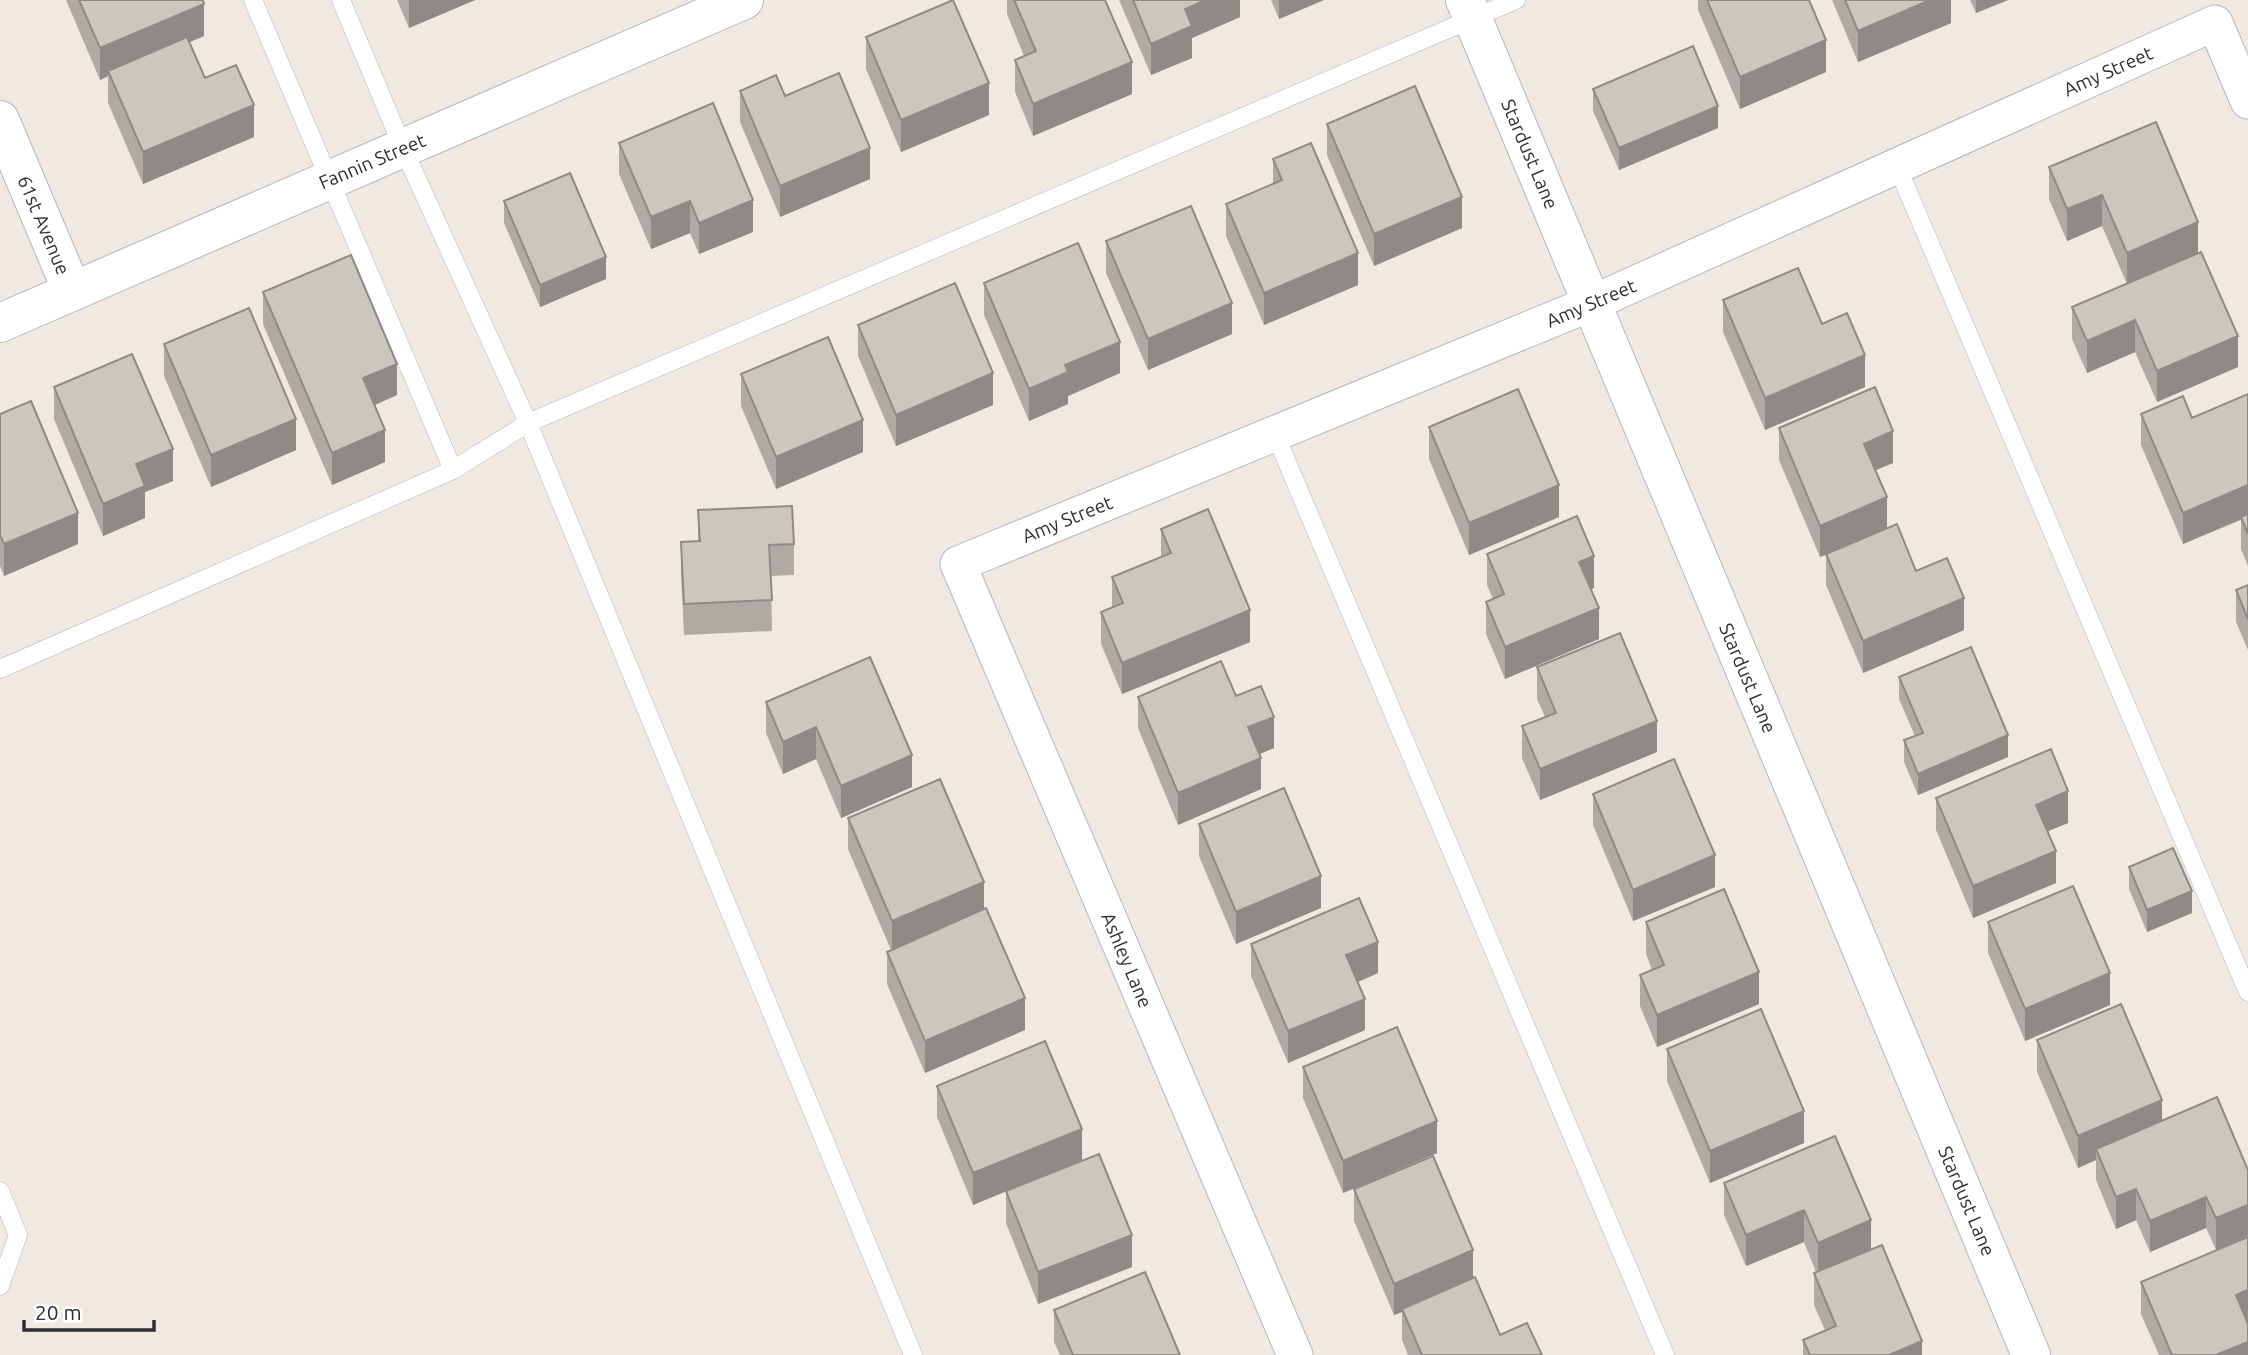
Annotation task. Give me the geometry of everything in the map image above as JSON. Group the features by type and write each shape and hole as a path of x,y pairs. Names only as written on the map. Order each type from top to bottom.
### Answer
{"street":[{"name":"Fannin Street","path":"0,323 744,0"},
{"name":"Stardust Lane","path":"1469,9 2031,1355"},
{"name":"Amy Street","path":"958,564 1592,303 2215,23 2248,101"},
{"name":"61st Avenue","path":"0,120 72,291"},
{"name":"Ashley Lane","path":"958,564 1295,1355"}],"lane":[{"path":"253,0 453,470"},
{"path":"341,0 403,148 528,423 913,1355"},
{"path":"0,669 453,470 528,423 1469,9 1516,0"},
{"path":"1897,166 2248,992"},
{"path":"1275,434 1665,1355"},
{"path":"0,1191 18,1234 0,1286"}],"building":[{"path":"79,0 203,0 204,4 100,48"},
{"path":"953,0 989,83 901,120 866,37"},
{"path":"1014,0 1105,0 1132,62 1033,104 1015,60 1036,51"},
{"path":"1133,0 1206,0 1185,9 1192,26 1151,44"},
{"path":"1707,0 1809,0 1826,40 1740,77"},
{"path":"1845,0 1930,0 1858,31"},
{"path":"187,37 205,78 236,65 254,105 143,152 108,71"},
{"path":"1693,46 1718,106 1619,148 1593,89"},
{"path":"839,73 870,148 780,186 740,91 776,75 785,96"},
{"path":"1415,86 1462,197 1374,234 1327,124"},
{"path":"713,103 753,200 699,223 690,201 651,217 619,143"},
{"path":"2156,122 2198,222 2127,253 2102,195 2067,209 2049,167"},
{"path":"1311,143 1358,253 1264,293 1226,204 1282,180 1273,159"},
{"path":"570,173 606,257 540,285 504,201"},
{"path":"1191,206 1232,303 1148,339 1106,241"},
{"path":"1078,243 1120,342 1065,365 1068,372 1029,389 984,283"},
{"path":"2201,252 2238,336 2157,371 2135,320 2087,341 2072,307"},
{"path":"351,255 397,364 363,378 385,430 332,453 263,292"},
{"path":"1798,268 1822,324 1847,313 1865,355 1765,398 1723,300"},
{"path":"955,283 993,373 896,415 858,325"},
{"path":"249,308 296,419 211,455 164,344"},
{"path":"828,337 863,420 776,457 741,374"},
{"path":"132,354 173,449 136,464 145,486 103,504 54,387"},
{"path":"1875,387 1893,431 1864,444 1887,497 1820,526 1779,428"},
{"path":"1518,389 1559,485 1469,523 1429,427"},
{"path":"2248,394 2248,485 2183,513 2141,414 2183,396 2192,418"},
{"path":"31,401 78,513 4,544 0,535 0,414"},
{"path":"792,506 794,544 769,545 772,600 684,604 681,542 700,541 698,510"},
{"path":"1208,509 1250,610 1122,663 1101,612 1123,603 1112,577 1171,553 1161,529"},
{"path":"2248,514 2248,534 2241,517"},
{"path":"1577,516 1594,556 1579,562 1599,608 1505,647 1486,602 1504,594 1487,554"},
{"path":"1897,524 1916,571 1947,558 1964,598 1863,641 1826,554"},
{"path":"2248,585 2248,619 2236,590"},
{"path":"1620,633 1657,721 1540,769 1522,726 1556,713 1537,667"},
{"path":"1971,647 2008,735 1918,774 1904,740 1923,733 1899,677"},
{"path":"870,657 912,755 841,786 816,727 783,742 766,702"},
{"path":"1221,661 1236,696 1261,686 1274,717 1248,727 1261,758 1178,793 1138,697"},
{"path":"2051,749 2068,791 2036,805 2056,851 1973,886 1936,798"},
{"path":"1674,759 1715,855 1633,890 1593,794"},
{"path":"940,779 984,882 892,921 848,818"},
{"path":"1284,788 1321,876 1236,912 1199,824"},
{"path":"2173,848 2192,891 2147,910 2129,867"},
{"path":"2073,886 2110,973 2025,1009 1988,922"},
{"path":"1724,889 1759,972 1657,1015 1640,975 1664,965 1646,922"},
{"path":"1359,898 1378,942 1346,955 1365,999 1288,1031 1251,944"},
{"path":"986,908 1025,998 925,1041 887,952"},
{"path":"2121,1004 2162,1100 2078,1136 2037,1040"},
{"path":"1761,1009 1804,1111 1710,1151 1667,1049"},
{"path":"1397,1027 1437,1121 1343,1161 1303,1067"},
{"path":"1045,1041 1082,1129 973,1173 937,1086"},
{"path":"2217,1097 2248,1170 2248,1205 2216,1218 2206,1197 2150,1221 2136,1189 2116,1197 2096,1149"},
{"path":"1835,1136 1871,1220 1818,1243 1804,1210 1746,1235 1724,1183"},
{"path":"1099,1154 1132,1235 1038,1272 1006,1191"},
{"path":"1433,1156 1473,1250 1394,1284 1354,1189"},
{"path":"2248,1237 2248,1290 2236,1295 2248,1324 2248,1342 2216,1355 2172,1355 2141,1282"},
{"path":"1882,1245 1922,1341 1889,1355 1810,1355 1803,1340 1836,1326 1814,1273"},
{"path":"1145,1272 1180,1355 1073,1355 1054,1310"},
{"path":"1475,1277 1500,1335 1527,1323 1542,1355 1422,1355 1402,1309"}]}
